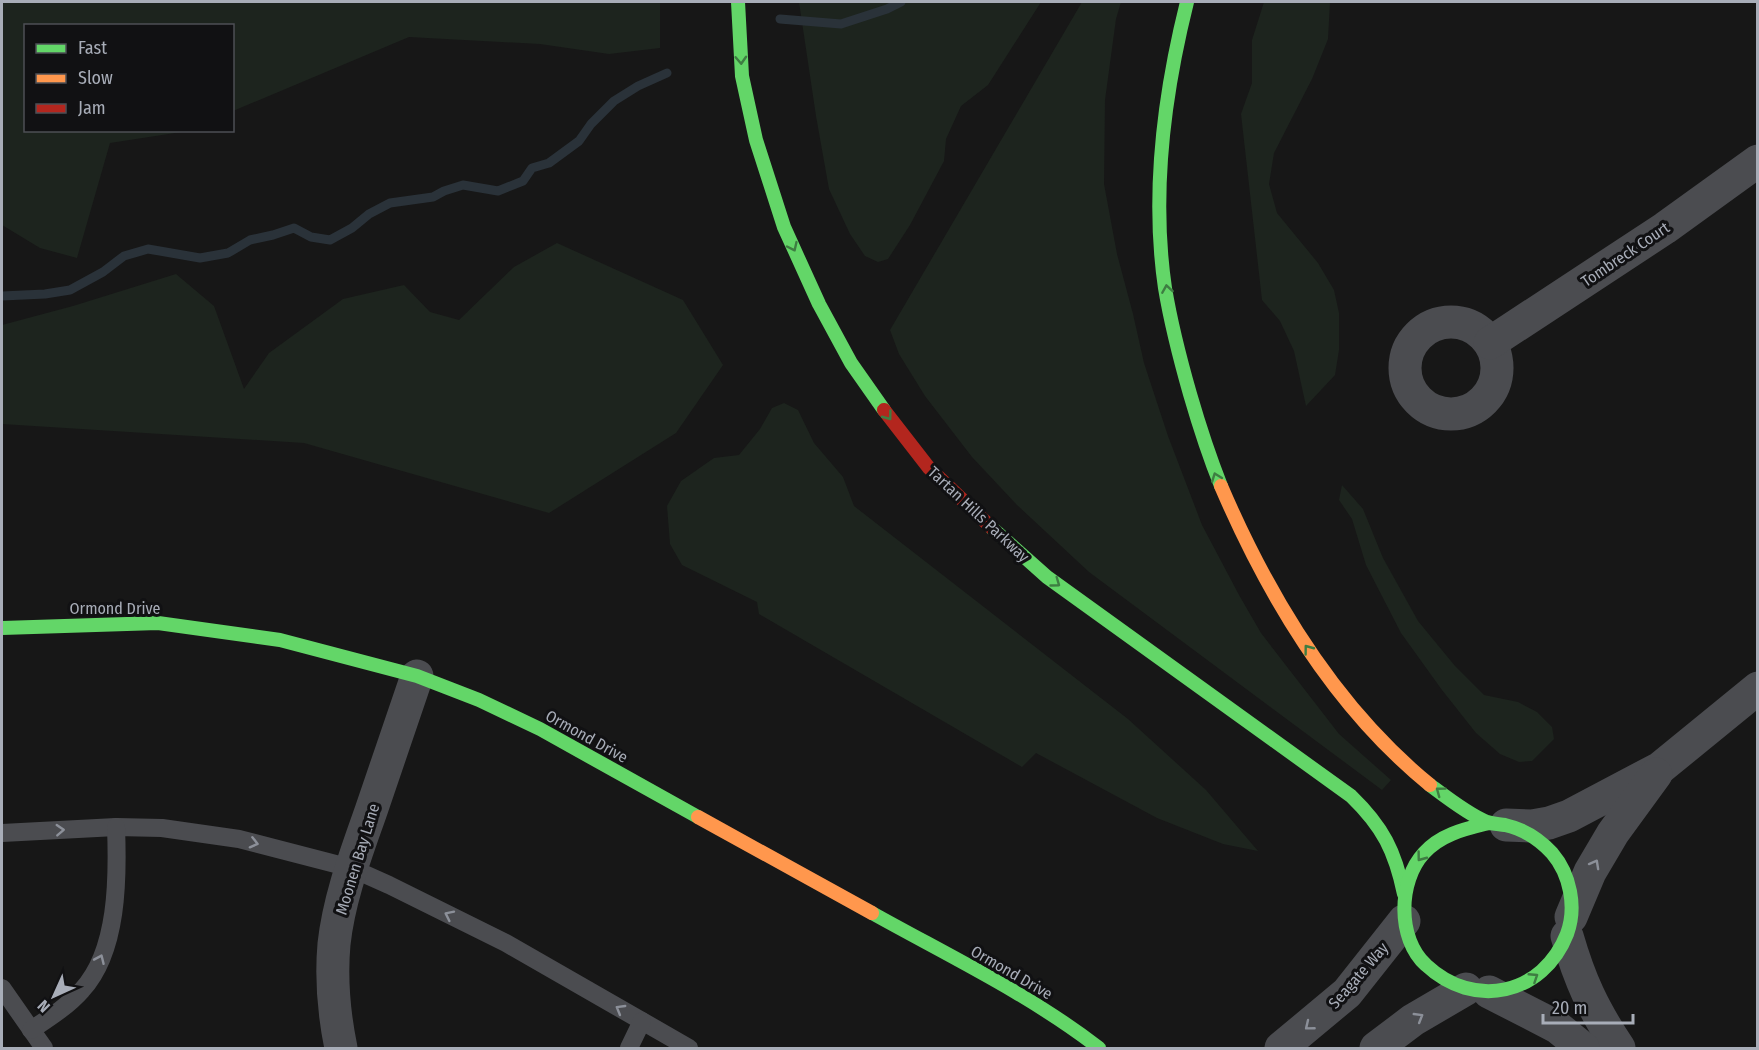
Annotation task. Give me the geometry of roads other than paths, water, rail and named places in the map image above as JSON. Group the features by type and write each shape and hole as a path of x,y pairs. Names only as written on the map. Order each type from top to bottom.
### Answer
{"street":[{"name":"Tartan Hills Parkway","path":"738,2 742,76 756,140 784,227 819,304 851,363 888,416 929,468 976,514 1047,577 1352,796 1364,807 1385,832 1394,849 1404,908 1415,951 1437,975 1557,1027 1583,1048"},
{"path":"1187,2 1168,88 1161,168 1162,260 1175,339 1196,421 1217,480 1247,548 1293,628 1345,699 1380,739 1423,779 1462,807 1497,824 1523,831 1538,840 1561,866 1570,891 1569,926 1576,968 1590,1002 1619,1048"},
{"name":"Tombreck Court","path":"1490,343 1665,228 1758,161"},
{"name":"Ormond Drive","path":"2,628 158,623 280,640 417,676 479,700 540,729 1025,998 1073,1028 1099,1048"},
{"name":"Moonen Bay Lane","path":"341,1048 336,1024 333,971 336,932 351,868 417,676"},
{"path":"1404,908 1409,875 1419,857 1433,842 1469,825 1532,826 1550,823 1569,816 1660,768 1758,688"},
{"path":"1376,1048 1413,1020 1477,991 1506,990 1537,976 1555,958 1590,872 1612,833 1660,768"},
{"name":"Seagate Way","path":"1281,1048 1347,993 1404,908"}],"lane":[{"path":"32,1030 83,990 102,959 113,913 117,861 116,827"},
{"path":"2,833 116,827 162,828 239,840 351,868 506,943 689,1048"},
{"path":"2,988 44,1048"},
{"path":"629,1048 642,1021"}],"waterway":[{"path":"780,19 841,24 901,2"},
{"path":"2,296 70,290 103,272 124,256 148,249 200,258 228,253 250,240 294,228 311,237 330,240 390,203 433,197 463,185 498,191 523,181 532,168 549,163 579,141 591,124 614,101 638,86 667,73"}]}
